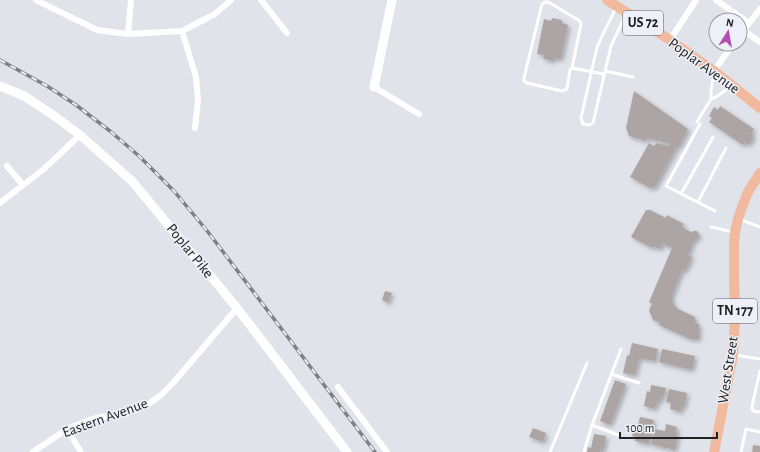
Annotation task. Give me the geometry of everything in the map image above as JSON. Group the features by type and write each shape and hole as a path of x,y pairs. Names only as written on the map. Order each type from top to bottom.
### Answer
{"main road":[{"path":"374,87 392,0"},
{"name":"Poplar Avenue","path":"607,0 670,40 714,71 760,108"},
{"name":"Poplar Pike","path":"0,86 24,96 53,115 80,135 132,181 237,308 347,452"},
{"name":"West Street","path":"714,452 733,355 735,318 735,232 738,218 748,192 760,173"}],"street":[{"path":"36,0 98,30 128,34 182,31 215,14 231,0"},
{"path":"128,34 131,0"},
{"path":"261,0 287,33"},
{"path":"670,40 696,0"},
{"path":"716,0 749,23 760,9"},
{"path":"182,31 196,77 198,100 195,128"},
{"path":"748,36 760,42"},
{"path":"714,71 728,52"},
{"path":"374,87 420,114"},
{"path":"0,203 44,169 80,135"},
{"path":"7,166 23,185"},
{"name":"Eastern Avenue","path":"33,452 67,429 92,419 135,410 150,403 173,383 237,308"},
{"path":"338,387 387,452"},
{"path":"67,429 81,452"}],"lane":[{"path":"546,2 580,21 581,24 572,68 570,70 567,89 562,91 524,81 542,4 546,2"},
{"path":"617,6 597,47 581,118 583,124 589,125 593,123 611,46 626,12"},
{"path":"572,68 633,78"},
{"path":"714,71 710,99 666,186 715,211"},
{"path":"710,99 731,85"},
{"path":"682,194 713,137"},
{"path":"698,202 726,148"},
{"path":"738,218 760,227"},
{"path":"711,227 735,232"},
{"path":"584,452 592,425 622,349"},
{"path":"733,355 760,359"},
{"path":"550,452 587,363"},
{"path":"760,371 752,406 754,411 760,412"},
{"path":"611,374 639,383"},
{"path":"592,425 618,435"},
{"path":"741,452 746,429 760,432"}],"building":[{"path":"552,18 562,20 562,23 568,25 561,59 553,58 553,61 543,59 544,55 537,54 544,19 551,21"},
{"path":"634,91 688,129 655,187 650,188 630,177 649,143 654,146 656,143 669,146 670,144 647,138 646,141 629,136 626,128"},
{"path":"720,106 754,129 751,134 754,136 748,145 745,142 743,145 709,122 712,118 709,116 714,107 718,110"},
{"path":"646,210 650,210 666,218 667,215 684,224 682,227 691,232 697,231 699,234 699,237 694,240 688,255 692,256 685,271 682,270 672,295 672,300 678,309 695,317 695,323 699,324 699,339 690,339 659,325 660,323 653,320 649,310 652,304 649,302 672,248 662,244 660,249 653,246 652,248 631,237"},
{"path":"385,291 392,293 388,303 382,300"},
{"path":"632,343 658,349 655,361 639,358 635,375 623,373 627,355 629,356"},
{"path":"662,349 695,356 692,370 659,362"},
{"path":"615,380 626,384 610,425 600,421"},
{"path":"651,385 666,388 664,396 662,395 660,402 657,401 655,409 644,406 647,391 650,392"},
{"path":"669,389 687,393 684,407 682,406 681,412 670,409 671,403 666,402"},
{"path":"640,417 654,420 649,444 635,441 636,437 632,436 635,425 638,425"},
{"path":"666,424 677,427 676,434 678,434 675,450 651,444 654,429 665,431"},
{"path":"533,428 546,433 543,442 529,437"},
{"path":"594,434 606,436 603,451 587,452 588,447 591,448"},
{"path":"753,445 760,446 760,452 752,452"}],"railway":[{"path":"0,60 47,86 76,105 139,156 174,191 208,232 375,452"}]}
